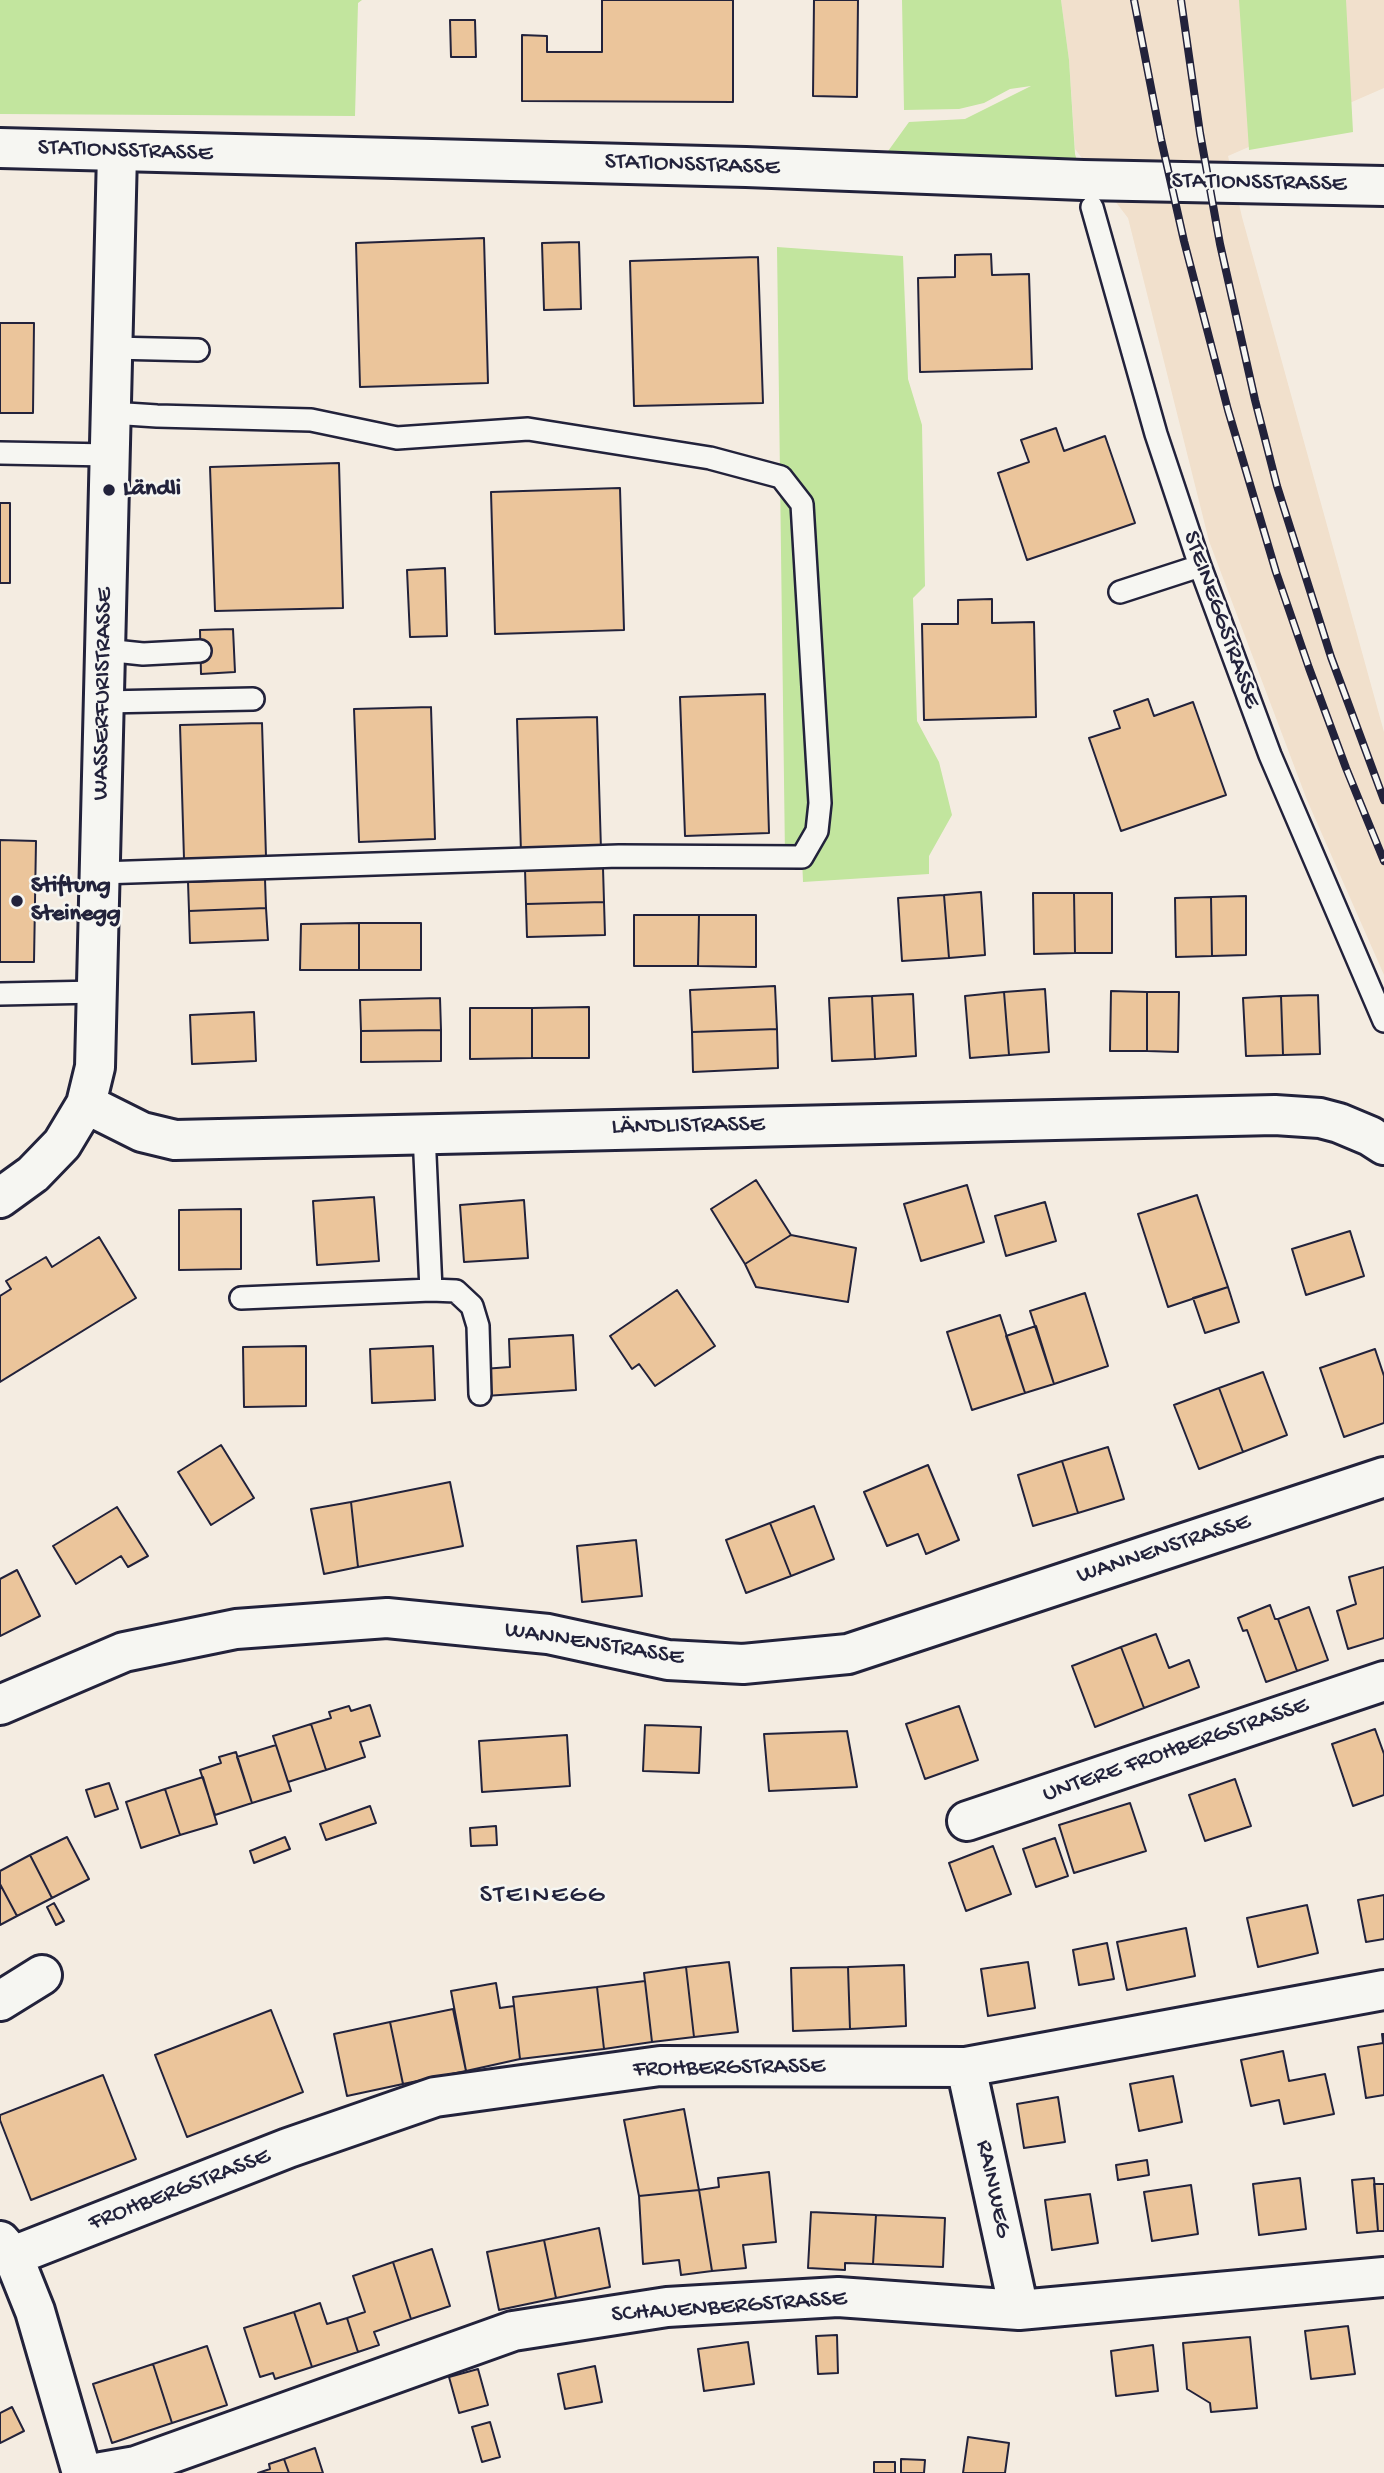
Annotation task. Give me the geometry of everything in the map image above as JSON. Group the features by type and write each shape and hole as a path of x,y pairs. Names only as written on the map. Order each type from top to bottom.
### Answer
{"street":[{"name":"STATIONSSTRASSE","path":"0,148 746,167 1083,180 1384,186"},
{"name":"WASSERFURISTRASSE","path":"0,1198 50,1159 76,1124 86,1104 94,1067 98,992 117,153"},
{"name":"LÄNDLISTRASSE","path":"86,1104 142,1132 175,1139 1298,1115 1354,1128 1384,1145"},
{"name":"WANNENSTRASSE","path":"0,1706 124,1652 236,1629 387,1618 548,1634 668,1660 743,1664 848,1654 1384,1477"},
{"name":"UNTERE FROHBERGSTRASSE","path":"967,1821 1384,1681"},
{"path":"0,2001 42,1975"},
{"name":"FROHBERGSTRASSE","path":"6,2249 435,2097 660,2066 965,2067 1384,1990"},
{"name":"RAINWEG","path":"965,2067 1019,2310"},
{"path":"6,2249 34,2311 82,2473"},
{"name":"SCHAUENBERGSTRASSE","path":"96,2473 136,2466 513,2331 667,2307 838,2297 1019,2310 1384,2277"}],"lane":[{"name":"STEINEGGSTRASSE","path":"1092,207 1157,434 1200,566 1270,755 1384,1021"},
{"path":"113,348 198,350"},
{"path":"100,873 618,856 802,857 817,831 820,803 802,504 781,477 710,458 528,429 397,438 311,420 111,413"},
{"path":"0,453 110,455"},
{"path":"1120,592 1200,566"},
{"path":"105,650 144,654 200,651"},
{"path":"104,702 253,699"},
{"path":"0,994 98,992"},
{"path":"424,1133 431,1290"},
{"path":"241,1298 456,1291 472,1306 478,1326 480,1394"}],"shaded area":[{"path":"1061,0 1384,0 1384,88 1228,156 1242,217 1384,732 1384,975 1307,800 1209,541 1128,218 1075,149 1069,60"}],"green space":[{"path":"0,0 362,0 358,3 355,116 0,114"},
{"path":"902,0 1061,0 1069,60 1075,154 1083,180 873,172 909,122 965,119 1031,86 1010,89 984,103 959,109 904,110"},
{"path":"1239,0 1346,0 1353,132 1249,150"},
{"path":"777,247 903,256 908,379 922,425 925,586 913,598 917,721 939,762 952,815 929,856 929,874 803,882 802,857 785,856"}],"building":[{"path":"602,0 733,0 733,102 522,101 522,35 547,36 547,52 602,52"},
{"path":"814,0 858,0 857,97 813,96"},
{"path":"450,20 475,20 476,57 451,57"},
{"path":"484,238 488,383 360,387 356,243"},
{"path":"579,242 581,309 544,310 542,243"},
{"path":"991,254 992,275 1029,274 1032,369 920,372 918,278 955,277 955,255"},
{"path":"758,257 763,403 634,406 630,261"},
{"path":"0,323 34,323 33,413 0,413"},
{"path":"1056,428 1064,451 1105,436 1135,523 1027,560 998,473 1029,462 1021,440"},
{"path":"339,463 343,608 215,611 210,467"},
{"path":"620,488 624,630 495,634 491,492"},
{"path":"0,503 10,503 10,583 0,583"},
{"path":"445,568 447,636 410,637 407,570"},
{"path":"992,599 992,623 1034,622 1036,717 924,720 922,624 958,624 958,600"},
{"path":"233,629 235,672 201,674 200,630"},
{"path":"765,694 769,833 685,836 680,697"},
{"path":"1148,699 1154,716 1193,702 1226,795 1121,831 1089,738 1120,728 1114,711"},
{"path":"431,707 435,839 359,842 354,709"},
{"path":"597,717 601,850 521,853 517,719"},
{"path":"262,723 266,857 184,859 180,725"},
{"name":"Stiftung Steinegg","path":"0,840 36,841 34,962 0,962"},
{"path":"603,868 604,902 526,904 525,869"},
{"path":"265,879 266,908 189,911 188,882"},
{"path":"981,892 985,955 949,958 944,895"},
{"path":"1033,893 1074,893 1075,953 1034,954"},
{"path":"1074,893 1112,893 1112,953 1075,953"},
{"path":"944,895 949,958 902,961 898,898"},
{"path":"1246,896 1246,955 1212,956 1211,897"},
{"path":"1211,897 1212,956 1176,957 1175,898"},
{"path":"604,902 605,935 527,937 526,904"},
{"path":"266,908 268,940 190,943 189,911"},
{"path":"634,915 699,915 698,966 634,966"},
{"path":"699,915 756,915 756,967 698,966"},
{"path":"359,923 359,970 300,970 301,924"},
{"path":"359,923 421,923 421,970 359,970"},
{"path":"775,986 777,1029 692,1032 690,990"},
{"path":"1045,989 1049,1052 1009,1055 1004,992"},
{"path":"1111,991 1147,992 1147,1051 1110,1051"},
{"path":"1004,992 1009,1055 970,1058 965,996"},
{"path":"1147,992 1179,992 1178,1052 1147,1051"},
{"path":"913,994 916,1056 875,1059 872,996"},
{"path":"1318,995 1320,1054 1283,1055 1281,996"},
{"path":"872,996 875,1059 832,1061 829,998"},
{"path":"1281,996 1283,1055 1246,1056 1243,998"},
{"path":"440,998 441,1030 361,1031 360,1000"},
{"path":"589,1007 589,1058 532,1058 532,1008"},
{"path":"470,1008 532,1008 532,1058 470,1059"},
{"path":"254,1012 256,1061 192,1064 190,1015"},
{"path":"777,1029 778,1068 693,1072 692,1032"},
{"path":"441,1030 441,1061 361,1062 361,1031"},
{"path":"756,1180 791,1235 745,1264 711,1209"},
{"path":"967,1185 984,1242 921,1261 904,1204"},
{"path":"1197,1195 1228,1287 1168,1307 1138,1214"},
{"path":"374,1197 379,1261 317,1265 313,1201"},
{"path":"524,1200 528,1258 464,1262 460,1205"},
{"path":"1045,1202 1056,1241 1006,1256 995,1216"},
{"path":"241,1209 241,1269 179,1270 179,1210"},
{"path":"1350,1231 1364,1276 1306,1295 1292,1249"},
{"path":"791,1235 856,1248 848,1302 756,1287 745,1264"},
{"path":"99,1237 136,1298 0,1382 0,1296 11,1289 6,1281 46,1257 52,1267"},
{"path":"1228,1287 1239,1322 1205,1333 1193,1298"},
{"path":"677,1290 715,1346 655,1386 639,1364 632,1369 610,1336"},
{"path":"1085,1293 1108,1366 1054,1384 1030,1311"},
{"path":"1000,1315 1025,1393 972,1410 947,1332"},
{"path":"1036,1326 1054,1384 1025,1393 1006,1336"},
{"path":"573,1335 576,1390 485,1396 483,1369 510,1367 509,1339"},
{"path":"306,1346 306,1406 244,1407 243,1347"},
{"path":"433,1346 435,1400 372,1403 370,1349"},
{"path":"1375,1349 1384,1376 1384,1423 1344,1437 1320,1368"},
{"path":"1263,1372 1287,1435 1243,1452 1219,1388"},
{"path":"1219,1388 1243,1452 1199,1469 1174,1405"},
{"path":"221,1445 254,1498 211,1525 178,1472"},
{"path":"1108,1447 1124,1499 1078,1513 1062,1461"},
{"path":"1062,1461 1078,1513 1033,1526 1018,1475"},
{"path":"928,1465 959,1540 926,1554 918,1534 887,1546 864,1492"},
{"path":"450,1482 463,1546 358,1567 351,1502"},
{"path":"351,1502 358,1567 324,1574 311,1509"},
{"path":"814,1506 834,1559 791,1576 770,1523"},
{"path":"117,1507 148,1556 128,1567 121,1556 76,1584 53,1546"},
{"path":"770,1523 791,1576 746,1593 726,1540"},
{"path":"636,1540 642,1596 582,1602 577,1546"},
{"path":"1384,1567 1384,1638 1348,1649 1337,1611 1356,1604 1349,1577"},
{"path":"17,1570 40,1616 0,1636 0,1579"},
{"path":"1270,1605 1275,1619 1278,1619 1297,1671 1266,1682 1247,1630 1243,1631 1238,1618"},
{"path":"1309,1607 1328,1660 1297,1671 1278,1619"},
{"path":"1156,1634 1169,1668 1189,1660 1199,1687 1144,1708 1121,1647"},
{"path":"1121,1647 1144,1708 1095,1727 1072,1666"},
{"path":"370,1705 380,1736 360,1742 365,1757 326,1770 311,1724 331,1718 329,1712 349,1706 351,1711"},
{"path":"959,1706 978,1760 925,1779 906,1724"},
{"path":"311,1724 326,1770 288,1782 273,1736"},
{"path":"645,1725 701,1727 699,1773 643,1771"},
{"path":"1375,1729 1384,1754 1384,1795 1353,1806 1332,1744"},
{"path":"847,1731 857,1787 769,1791 764,1734"},
{"path":"567,1735 570,1786 482,1792 479,1741"},
{"path":"276,1745 291,1791 252,1803 237,1757"},
{"path":"236,1752 252,1803 215,1815 200,1770 221,1763 219,1757"},
{"path":"203,1777 217,1824 180,1835 165,1789"},
{"path":"1235,1779 1251,1826 1205,1841 1189,1795"},
{"path":"109,1783 118,1809 95,1817 86,1790"},
{"path":"165,1789 180,1835 141,1848 126,1802"},
{"path":"1130,1803 1146,1851 1074,1873 1059,1825"},
{"path":"370,1806 376,1823 326,1840 320,1824"},
{"path":"496,1826 497,1845 471,1846 470,1828"},
{"path":"67,1837 89,1879 52,1898 30,1855"},
{"path":"285,1837 290,1849 254,1863 250,1851"},
{"path":"1055,1838 1068,1876 1036,1887 1023,1849"},
{"path":"993,1846 1011,1894 966,1911 949,1863"},
{"path":"30,1855 52,1898 17,1916 0,1884 0,1871"},
{"path":"0,1884 17,1916 0,1925"},
{"path":"1384,1895 1384,1939 1366,1942 1358,1900"},
{"path":"54,1903 64,1921 56,1925 47,1907"},
{"path":"1307,1905 1318,1953 1258,1967 1247,1918"},
{"path":"1186,1928 1195,1976 1127,1990 1117,1942"},
{"path":"1107,1943 1114,1979 1079,1985 1073,1950"},
{"path":"729,1962 738,2032 694,2037 686,1967"},
{"path":"1028,1962 1035,2008 988,2016 981,1969"},
{"path":"904,1965 906,2026 850,2029 848,1967"},
{"path":"686,1967 694,2037 652,2042 644,1973"},
{"path":"848,1967 850,2029 793,2031 791,1968"},
{"path":"645,1981 652,2042 604,2049 597,1987"},
{"path":"496,1983 500,2008 514,2006 520,2059 466,2071 451,1991"},
{"path":"597,1987 604,2049 520,2059 513,1997"},
{"path":"453,2009 466,2071 403,2084 390,2022"},
{"path":"271,2010 303,2092 187,2137 155,2055"},
{"path":"390,2022 403,2084 347,2096 334,2034"},
{"path":"1384,2034 1384,2095 1366,2098 1358,2047 1383,2043"},
{"path":"1283,2051 1289,2081 1325,2074 1334,2114 1284,2124 1279,2100 1251,2106 1241,2060"},
{"path":"103,2075 136,2159 31,2200 0,2115"},
{"path":"1173,2076 1182,2122 1139,2131 1130,2084"},
{"path":"1058,2097 1065,2142 1024,2148 1017,2104"},
{"path":"684,2109 699,2190 639,2196 624,2120"},
{"path":"1147,2160 1149,2175 1118,2180 1116,2165"},
{"path":"769,2172 776,2242 743,2245 746,2268 712,2271 699,2190 719,2187 718,2178"},
{"path":"1300,2178 1306,2229 1259,2235 1253,2184"},
{"path":"1374,2178 1378,2231 1357,2233 1352,2180"},
{"path":"1374,2184 1384,2184 1384,2231 1378,2231"},
{"path":"1191,2185 1198,2234 1152,2241 1144,2192"},
{"path":"699,2190 712,2271 681,2275 679,2260 643,2264 639,2196"},
{"path":"1090,2194 1098,2243 1052,2250 1045,2200"},
{"path":"811,2212 876,2215 873,2264 845,2263 845,2270 808,2268"},
{"path":"876,2215 945,2218 943,2267 873,2264"},
{"path":"599,2228 610,2287 556,2298 544,2240"},
{"path":"544,2240 556,2298 499,2310 487,2252"},
{"path":"432,2249 450,2306 411,2319 393,2262"},
{"path":"393,2262 411,2319 374,2332 379,2345 358,2352 347,2318 365,2312 353,2276"},
{"path":"320,2303 327,2324 347,2318 358,2352 312,2367 294,2312"},
{"path":"294,2312 312,2367 275,2379 273,2373 260,2377 244,2328"},
{"path":"1348,2326 1355,2374 1311,2379 1305,2331"},
{"path":"837,2335 838,2373 818,2374 816,2336"},
{"path":"1250,2337 1257,2408 1211,2412 1210,2403 1187,2389 1183,2343"},
{"path":"748,2342 754,2384 704,2391 698,2349"},
{"path":"1153,2345 1158,2391 1116,2396 1111,2351"},
{"path":"207,2346 227,2405 172,2423 153,2364"},
{"path":"153,2364 172,2423 112,2443 93,2384"},
{"path":"595,2366 602,2402 565,2409 558,2374"},
{"path":"478,2369 488,2405 459,2413 449,2377"},
{"path":"12,2407 24,2431 0,2443 0,2413"},
{"path":"490,2422 500,2457 482,2462 472,2427"},
{"path":"968,2437 1009,2443 1005,2473 963,2473"},
{"path":"315,2448 323,2473 289,2473 284,2459"},
{"path":"284,2459 289,2473 258,2473 270,2469 269,2464"},
{"path":"901,2459 925,2460 924,2473 901,2473"},
{"path":"874,2462 895,2462 895,2473 874,2473"}],"railway":[{"path":"1134,0 1184,241 1228,410 1276,572 1309,668 1384,861"},
{"path":"1181,0 1200,133 1220,244 1255,400 1277,486 1331,657 1384,800"}],"place":[{"name":"Ländli","path":"109,490"},
{"name":"Stiftung Steinegg","path":"17,901"}],"district":[{"name":"STEINEGG","path":"543,1897"}]}
